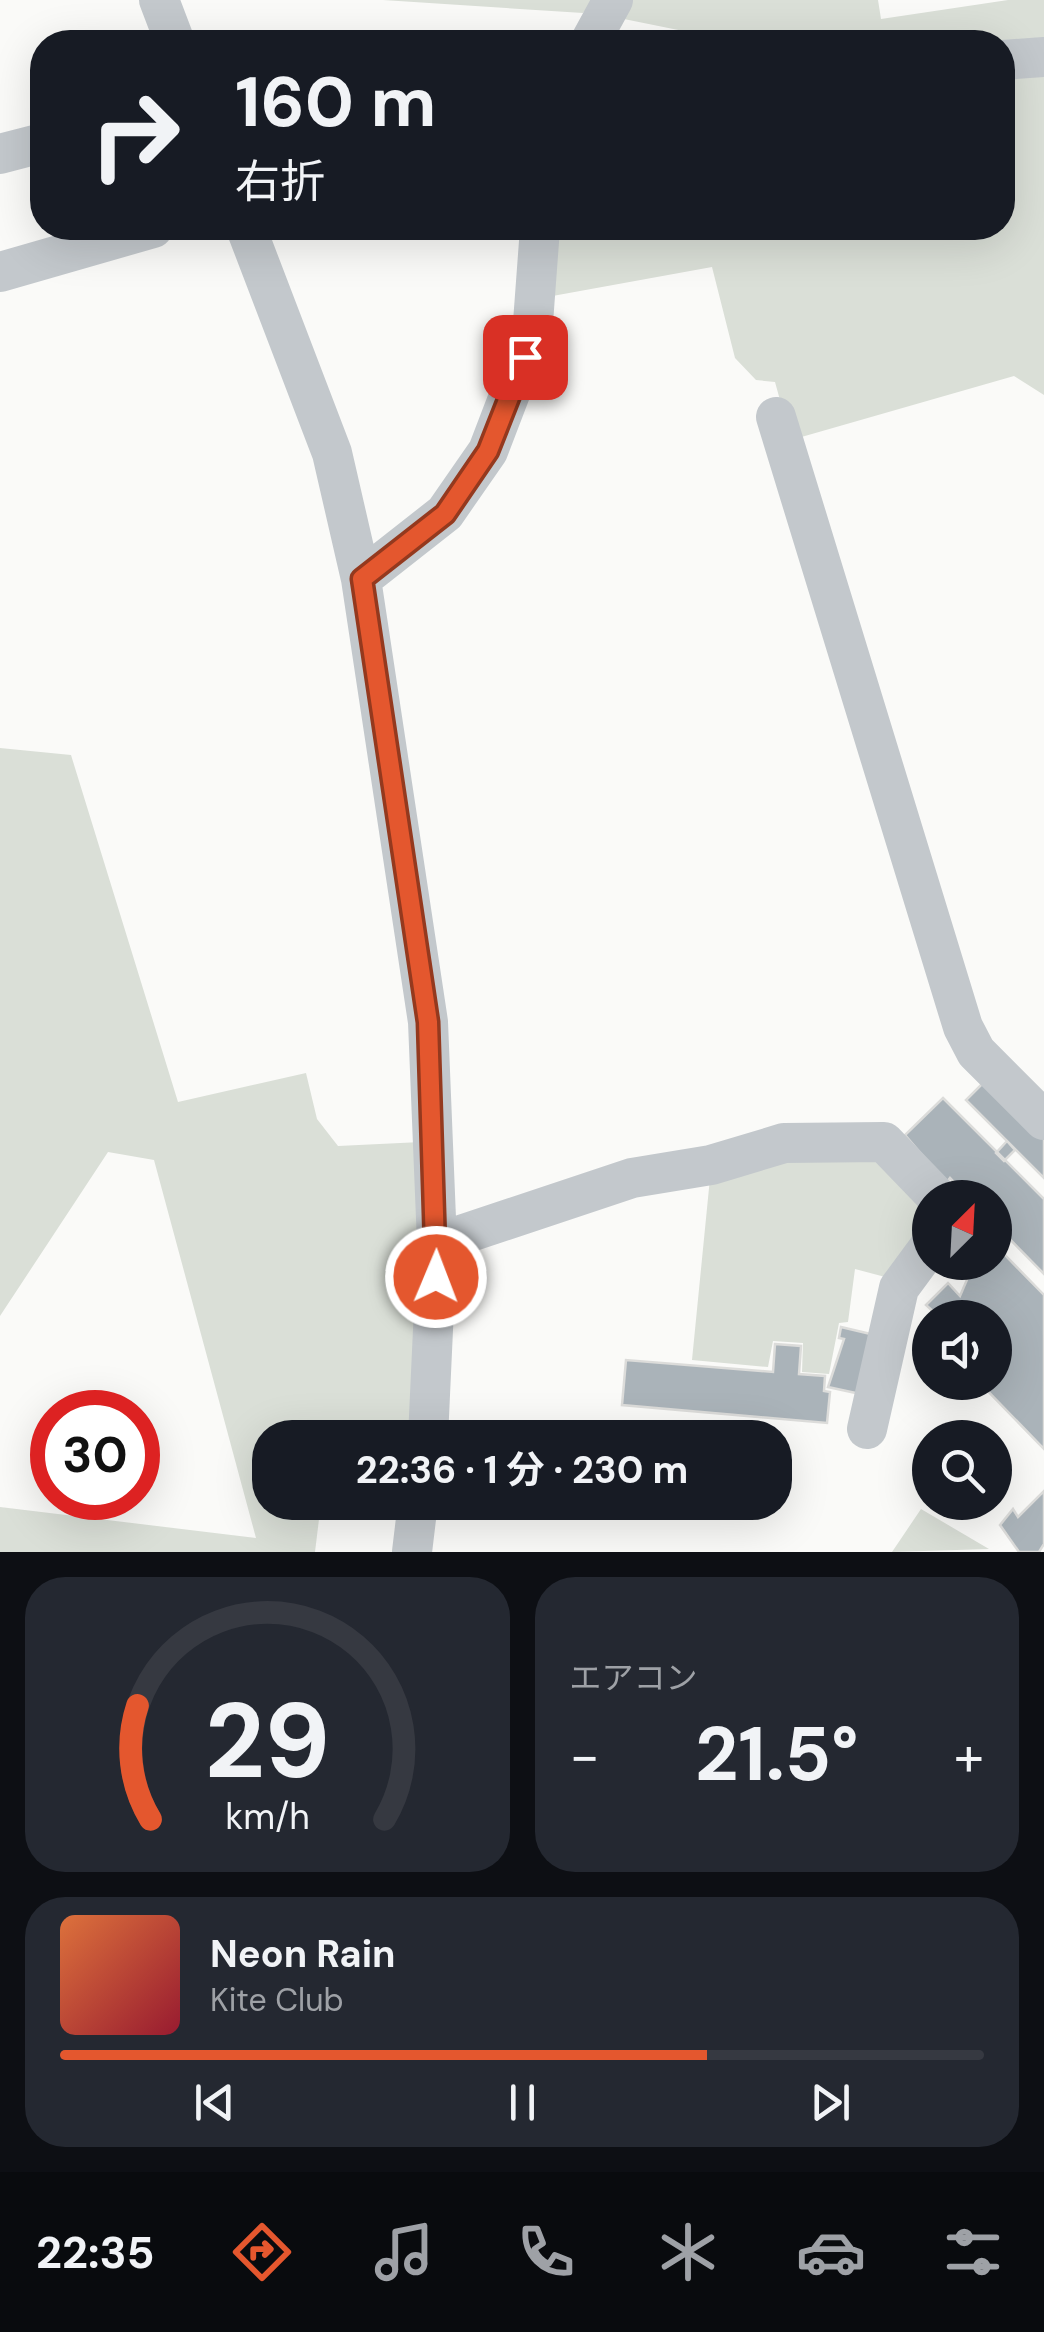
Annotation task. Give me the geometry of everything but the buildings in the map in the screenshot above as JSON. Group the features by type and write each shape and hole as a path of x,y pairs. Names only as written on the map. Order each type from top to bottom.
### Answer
{"street":[{"path":"159,0 170,30"},
{"path":"597,30 613,0"},
{"path":"1015,59 1044,56"},
{"path":"0,272 111,240"},
{"path":"251,240 332,453 362,579 428,1022 437,1244 429,1420"},
{"path":"362,579 445,514 488,451 532,336 539,240"},
{"path":"776,417 963,1027 976,1052 1044,1120"},
{"path":"437,1244 632,1178 711,1165 784,1144 884,1142 921,1180"},
{"path":"868,1429 899,1288 912,1270"},
{"path":"412,1552 416,1520"}],"shaded area":[{"path":"383,0 595,0 583,13"},
{"path":"624,0 878,0 881,19 1008,0 1044,0 1044,41 1015,41 1015,30 678,30 609,16"},
{"path":"1044,71 1044,395 1014,376 791,440 775,382 756,380 735,358 712,267 547,297 551,240 1015,240 1015,73"},
{"path":"0,748 71,755 178,1102 306,1073 317,1119 338,1146 421,1142 415,1402 409,1420 252,1420 252,1520 319,1520 315,1552 0,1552 0,1507 30,1511 30,1520 107,1520 256,1538 154,1160 108,1152 0,1316"},
{"path":"867,1149 912,1188 912,1253 889,1278 855,1269 848,1322 839,1323 829,1374 802,1372 803,1343 773,1341 768,1367 692,1360 710,1178 783,1152"},
{"path":"914,1520 940,1520 989,1549 892,1552"}],"route":[{"path":"436,1277 428,1022 362,579 445,514 488,451 525,357"}]}
